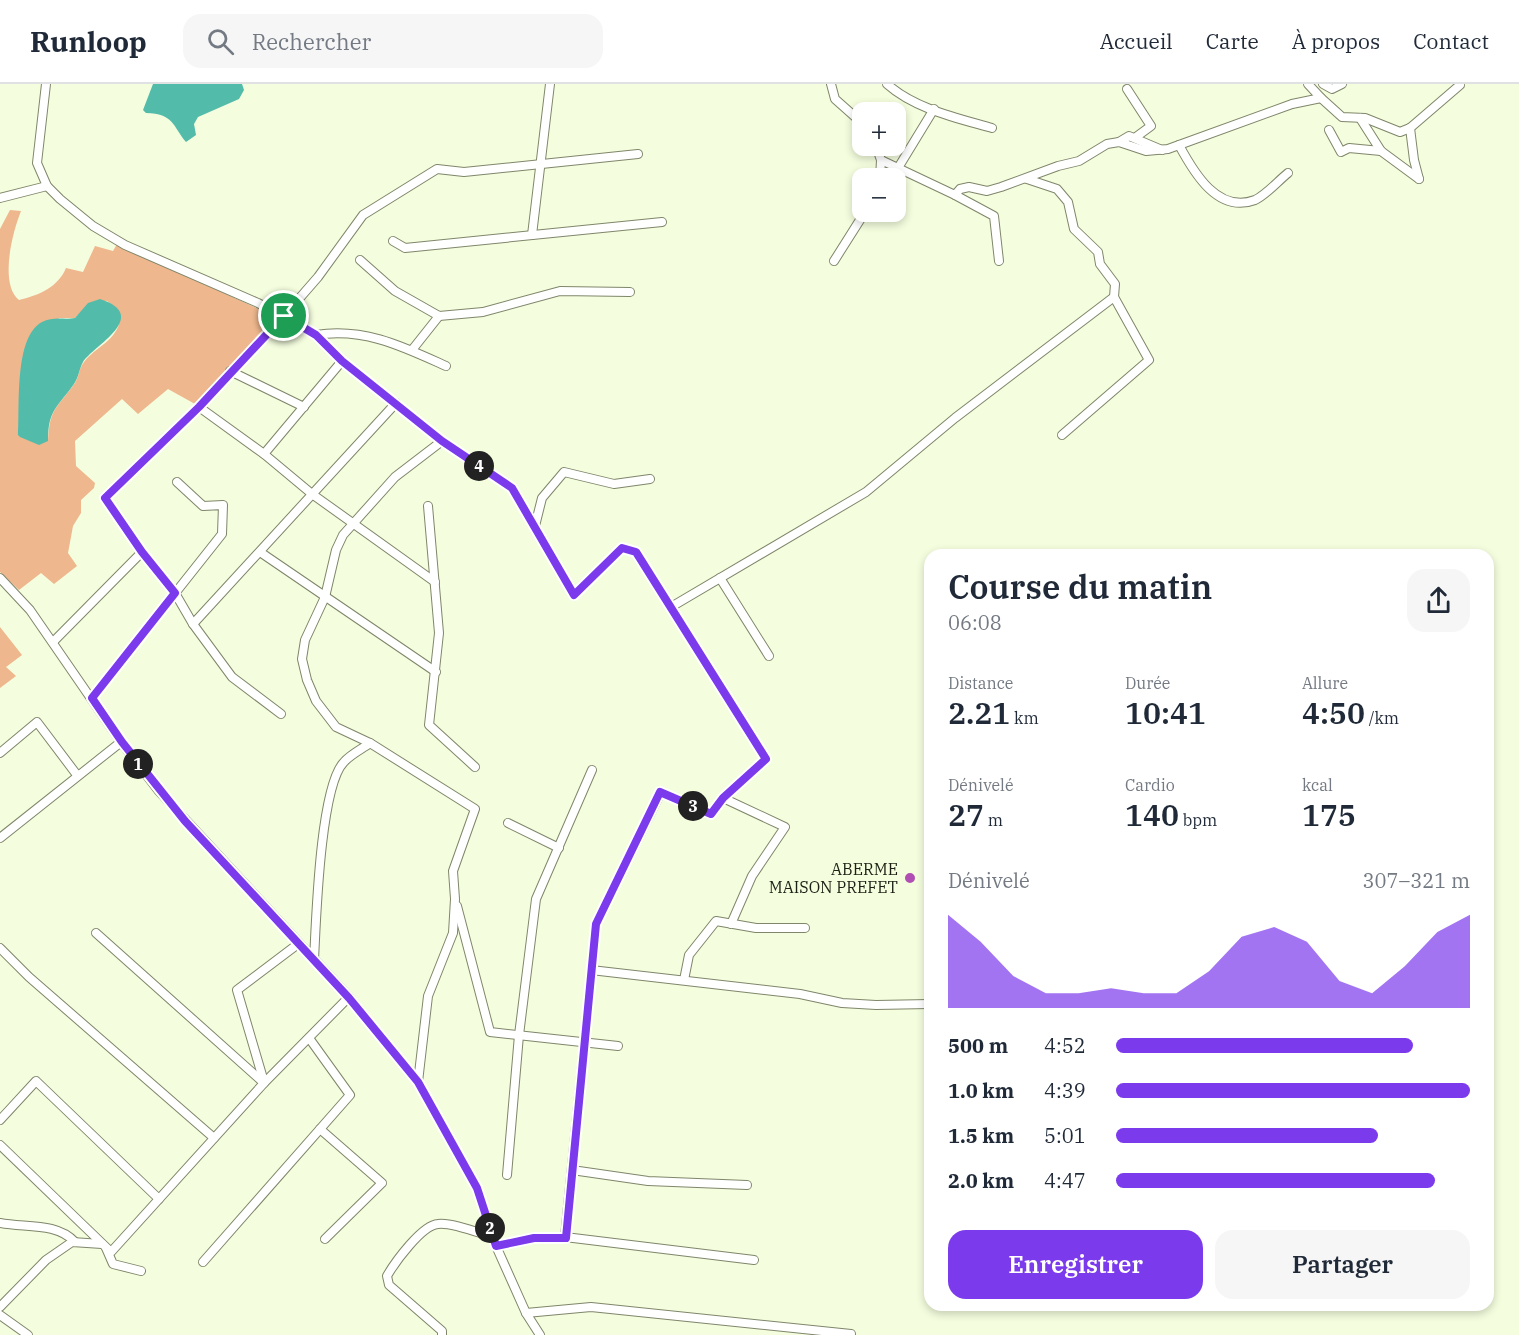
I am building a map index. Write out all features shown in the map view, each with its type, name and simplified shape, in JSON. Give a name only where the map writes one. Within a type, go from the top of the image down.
[{"type":"street","points":[[46,84],[37,163],[47,186],[78,215],[111,237],[284,316],[316,335],[342,361],[442,441],[512,488],[574,595],[622,548],[636,552],[766,759],[723,798],[711,814],[660,792],[596,924],[566,1238]]},
{"type":"street","points":[[532,236],[550,84]]},
{"type":"street","points":[[831,84],[835,99],[852,114]]},
{"type":"street","points":[[887,84],[907,98],[992,128]]},
{"type":"street","points":[[1308,84],[1342,117],[1360,118],[1400,132],[1410,128],[1460,85]]},
{"type":"street","points":[[1324,84],[1332,89],[1342,84]]},
{"type":"street","points":[[1127,89],[1151,126],[1136,137]]},
{"type":"street","points":[[1119,142],[1146,151],[1164,150],[1292,104],[1321,98]]},
{"type":"street","points":[[881,160],[898,168],[934,109]]},
{"type":"street","points":[[1360,118],[1381,151],[1419,179],[1410,128]]},
{"type":"street","points":[[1329,130],[1341,152],[1349,148],[1381,151]]},
{"type":"street","points":[[955,195],[960,189],[969,187],[987,190],[1079,161],[1094,150],[1119,142],[1129,135],[1164,150]]},
{"type":"street","points":[[1179,145],[1193,172],[1204,184],[1222,199],[1237,204],[1257,199],[1288,173]]},
{"type":"street","points":[[280,714],[232,677],[175,593],[142,552],[105,498],[199,407],[230,371],[284,316],[318,277],[363,215],[437,168],[464,172],[638,154]]},
{"type":"street","points":[[880,156],[881,168]]},
{"type":"street","points":[[906,172],[994,216],[999,261]]},
{"type":"street","points":[[1026,179],[1057,189],[1068,202],[1074,229],[1098,252],[1100,264],[1115,284],[1114,297],[1149,360],[1062,435]]},
{"type":"street","points":[[0,198],[47,186]]},
{"type":"street","points":[[393,241],[405,248],[663,222]]},
{"type":"street","points":[[834,261],[859,222]]},
{"type":"street","points":[[360,260],[395,291],[439,316],[483,312],[560,291],[630,292]]},
{"type":"street","points":[[671,607],[866,492],[955,418],[1114,297]]},
{"type":"street","points":[[412,350],[439,316]]},
{"type":"street","points":[[316,335],[335,332],[378,337],[446,366]]},
{"type":"street","points":[[264,454],[342,361]]},
{"type":"street","points":[[230,371],[304,406]]},
{"type":"street","points":[[194,624],[396,403]]},
{"type":"street","points":[[199,407],[264,454],[312,495],[435,582]]},
{"type":"street","points":[[442,441],[395,477],[352,523],[336,550],[325,597],[305,640],[302,659],[307,680],[316,701],[336,728],[370,743],[475,809],[453,871],[455,899],[490,1032],[618,1046]]},
{"type":"street","points":[[535,526],[542,498],[564,472],[614,484],[650,478]]},
{"type":"street","points":[[92,698],[222,534],[223,505],[203,506],[177,482]]},
{"type":"street","points":[[428,506],[438,633],[436,672],[429,725],[475,767]]},
{"type":"street","points":[[53,642],[142,552]]},
{"type":"street","points":[[260,552],[436,672]]},
{"type":"street","points":[[0,578],[30,610],[122,742],[185,821],[349,998],[418,1082],[477,1188],[496,1246],[526,1313],[540,1335]]},
{"type":"street","points":[[720,578],[769,656]]},
{"type":"street","points":[[0,753],[37,722],[77,776]]},
{"type":"street","points":[[0,838],[122,742]]},
{"type":"street","points":[[314,960],[324,828],[335,780],[343,762],[370,743]]},
{"type":"street","points":[[507,1175],[519,1035],[536,899],[592,770]]},
{"type":"street","points":[[723,798],[785,827],[752,876],[730,924]]},
{"type":"street","points":[[508,823],[559,848]]},
{"type":"street","points":[[418,1082],[427,1003],[449,945],[455,899]]},
{"type":"street","points":[[684,980],[689,955],[716,921],[756,928],[805,928]]},
{"type":"street","points":[[96,933],[264,1083]]},
{"type":"street","points":[[264,1083],[237,990],[298,944]]},
{"type":"street","points":[[0,948],[29,977],[214,1138]]},
{"type":"street","points":[[591,970],[800,994],[842,1003],[924,1004]]},
{"type":"street","points":[[0,1145],[111,1252],[264,1083],[349,998]]},
{"type":"street","points":[[203,1262],[350,1095],[309,1038]]},
{"type":"street","points":[[0,1120],[36,1081],[159,1199]]},
{"type":"street","points":[[320,1129],[382,1183],[325,1239]]},
{"type":"street","points":[[572,1170],[648,1181],[747,1185]]},
{"type":"street","points":[[0,1223],[38,1226],[66,1233],[75,1242]]},
{"type":"street","points":[[442,1335],[442,1330],[389,1285],[387,1276],[395,1262],[427,1227],[439,1223],[493,1236]]},
{"type":"street","points":[[496,1246],[534,1238],[566,1238],[754,1260]]},
{"type":"street","points":[[0,1307],[46,1260],[75,1242],[104,1245]]},
{"type":"street","points":[[104,1245],[113,1264],[141,1271]]},
{"type":"street","points":[[526,1313],[591,1306],[851,1334]]},
{"type":"street","points":[[0,1315],[28,1335]]},
{"type":"shaded area","points":[[10,210],[21,211],[9,259],[10,283],[13,293],[19,300],[34,296],[53,285],[63,275],[66,268],[83,272],[95,246],[113,251],[117,244],[265,312],[272,321],[195,404],[168,389],[138,414],[122,399],[75,441],[76,466],[95,483],[94,488],[81,500],[81,513],[73,526],[68,553],[77,566],[54,584],[41,573],[19,590],[0,572],[0,229]],"holes":[[[107,301],[119,314],[118,326],[115,333],[82,364],[75,383],[52,414],[48,441],[21,386],[22,370],[59,318],[75,318],[83,310]]]},
{"type":"shaded area","points":[[0,627],[22,655],[6,667],[16,676],[0,688]]},
{"type":"water","points":[[153,84],[242,84],[244,90],[239,99],[198,117],[194,124],[196,135],[186,142],[167,118],[146,113],[143,110]]},
{"type":"water","points":[[100,299],[115,306],[121,314],[115,331],[83,362],[76,381],[52,415],[48,441],[39,445],[20,437],[18,435],[20,373],[27,342],[33,330],[46,320],[75,318],[88,303]]},
{"type":"place","name":"ABERME MAISON PREFET","points":[[910,878]]},
{"type":"route","points":[[284,316],[316,335],[342,361],[442,441],[512,488],[574,595],[622,548],[636,552],[766,759],[723,798],[711,814],[660,792],[596,924],[566,1238],[534,1238],[496,1246],[477,1188],[418,1082],[349,998],[158,790],[92,698],[175,593],[142,552],[105,498],[199,407],[230,371],[284,316]]}]
